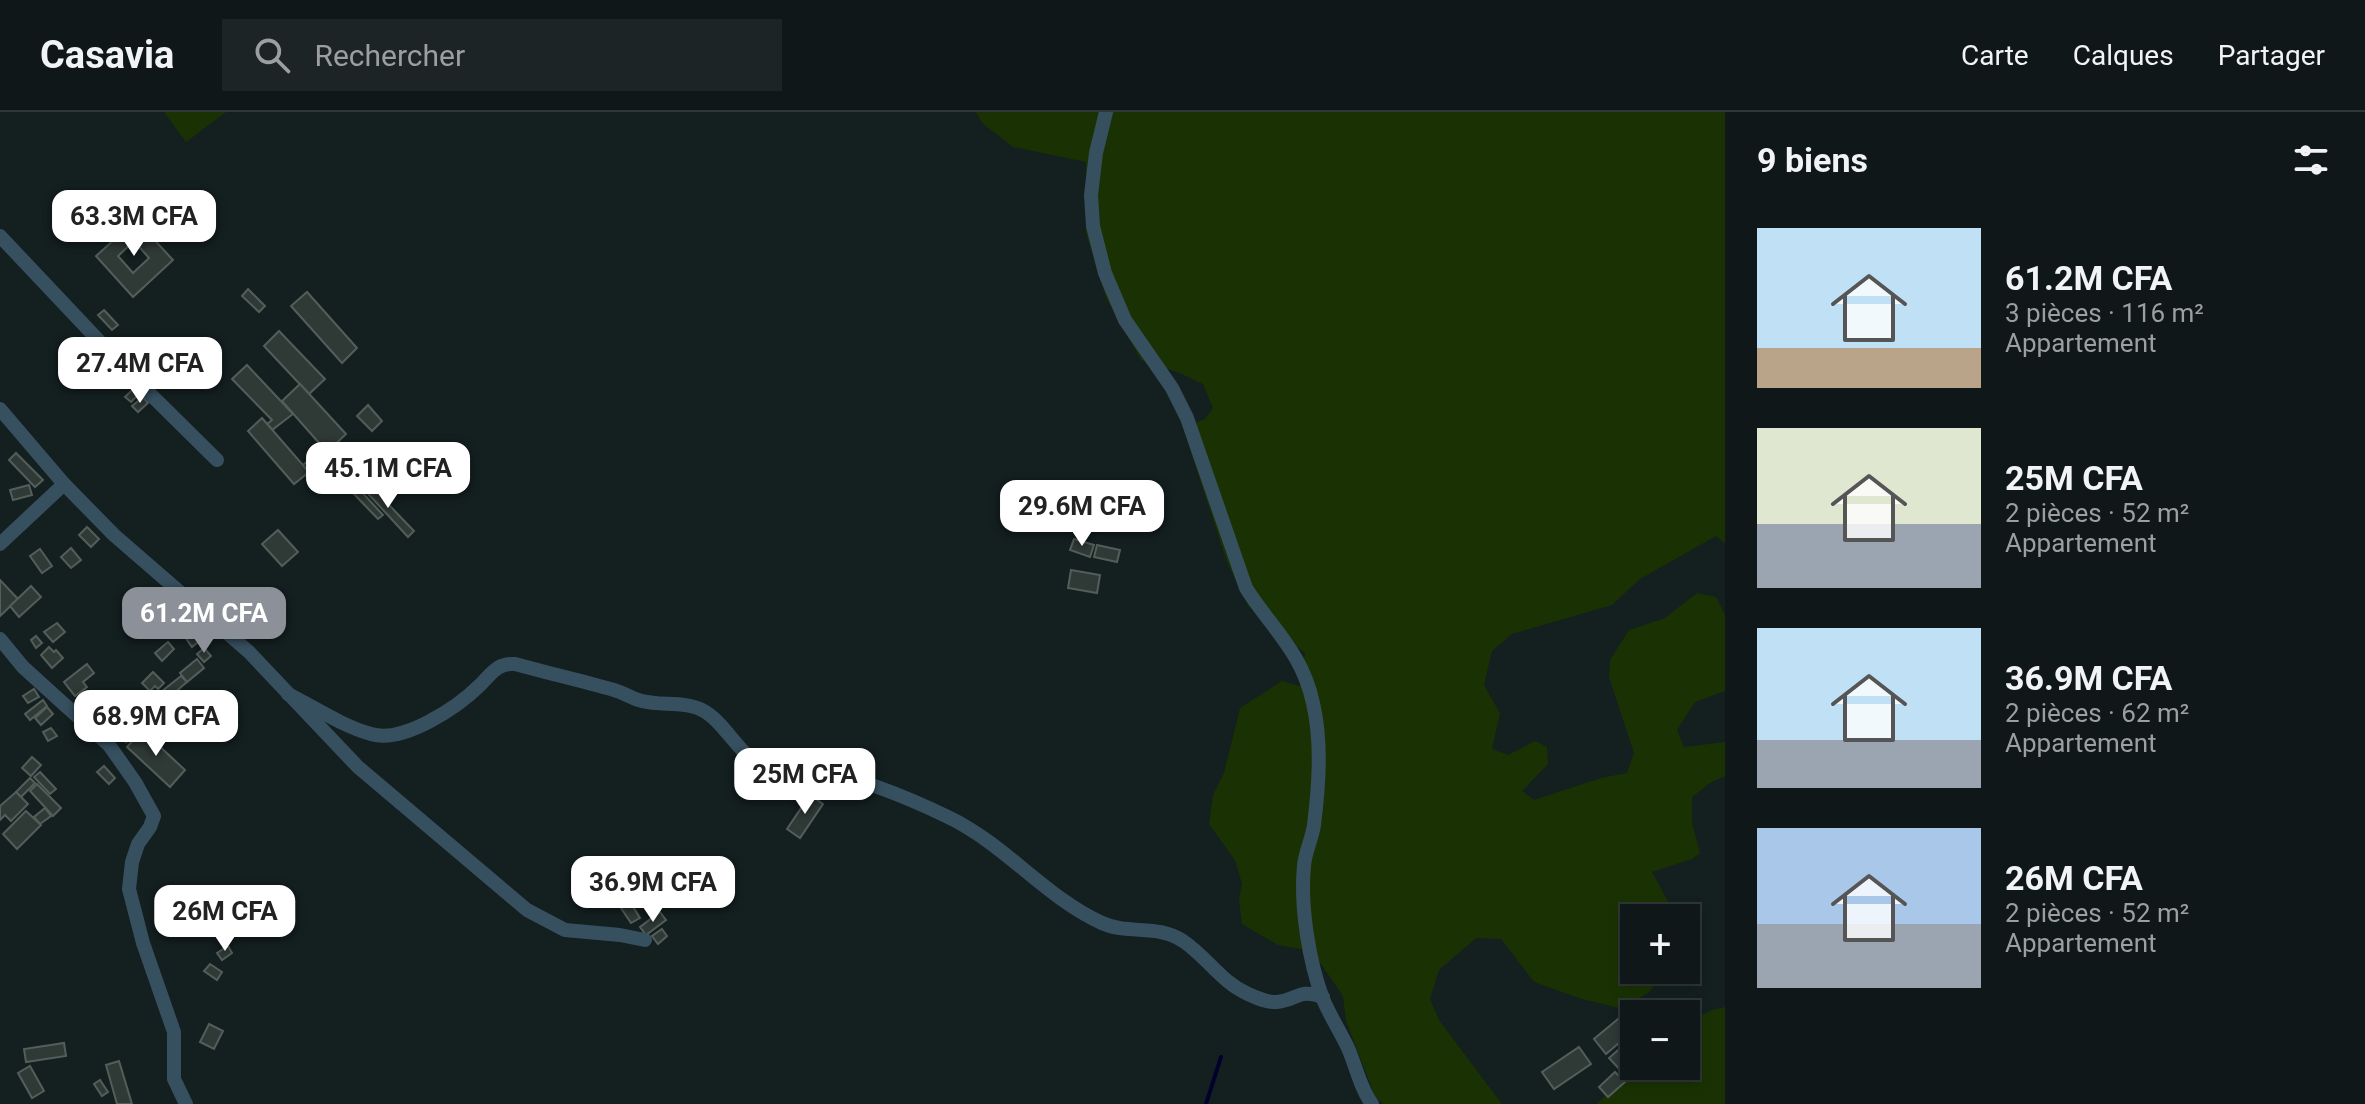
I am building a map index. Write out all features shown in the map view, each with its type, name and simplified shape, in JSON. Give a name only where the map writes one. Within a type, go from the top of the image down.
[{"type":"street","points":[[1106,112],[1096,153],[1091,195],[1093,226],[1105,273],[1125,320],[1172,388],[1187,418],[1246,588],[1284,637],[1306,675],[1314,705],[1319,758],[1314,826],[1304,865],[1307,939],[1323,997],[1372,1104]]},
{"type":"street","points":[[0,236],[135,379],[217,460]]},
{"type":"street","points":[[0,409],[64,484],[114,535],[249,652],[358,767],[527,910],[565,930],[645,940]]},
{"type":"street","points":[[0,544],[64,484]]},
{"type":"street","points":[[0,639],[23,667],[109,745],[154,816],[138,844],[129,889],[143,943],[174,1032],[174,1079],[186,1104]]},
{"type":"street","points":[[288,694],[374,736],[404,734],[450,709],[481,684],[494,668],[505,664],[617,691],[641,701],[695,708],[716,720],[734,742],[764,767],[776,771],[814,769],[856,780],[950,818],[1017,862],[1061,899],[1103,924],[1159,931],[1183,940],[1205,958],[1218,975],[1246,993],[1274,1003],[1301,993],[1323,997]]},
{"type":"green space","points":[[164,112],[226,112],[186,142]]},
{"type":"green space","points":[[976,112],[1725,112],[1725,543],[1716,536],[1640,579],[1612,605],[1512,634],[1492,651],[1484,685],[1500,713],[1492,749],[1508,755],[1535,741],[1547,747],[1548,764],[1522,791],[1534,800],[1601,778],[1627,773],[1634,753],[1609,677],[1610,660],[1629,630],[1665,618],[1697,593],[1716,597],[1725,615],[1725,691],[1695,702],[1677,730],[1684,747],[1725,742],[1725,776],[1692,797],[1692,823],[1700,853],[1692,859],[1652,872],[1669,904],[1620,904],[1620,984],[1656,984],[1648,993],[1634,1000],[1620,1000],[1619,1008],[1534,982],[1501,939],[1476,938],[1439,970],[1430,999],[1439,1020],[1502,1104],[1383,1104],[1375,1096],[1346,1021],[1343,996],[1312,951],[1278,945],[1242,924],[1239,900],[1242,884],[1235,860],[1209,824],[1213,795],[1224,773],[1240,708],[1282,681],[1300,686],[1305,653],[1248,606],[1227,562],[1183,428],[1205,419],[1213,408],[1203,384],[1141,360],[1106,298],[1086,233],[1086,162],[1013,147],[982,123]]},
{"type":"green space","points":[[1725,1007],[1725,1104],[1597,1104],[1622,1080],[1700,1080],[1700,1016]]},
{"type":"building","points":[[136,220],[173,260],[133,297],[96,256]],"holes":[[[134,241],[149,258],[133,273],[118,256]]]},
{"type":"building","points":[[248,289],[265,306],[259,312],[242,296]]},
{"type":"building","points":[[307,292],[357,348],[342,363],[291,306]]},
{"type":"building","points":[[104,310],[118,325],[112,330],[98,315]]},
{"type":"building","points":[[279,331],[325,379],[309,394],[264,346]]},
{"type":"building","points":[[247,365],[293,414],[272,430],[267,424],[272,420],[232,379]]},
{"type":"building","points":[[300,384],[346,434],[327,452],[282,401]]},
{"type":"building","points":[[135,387],[141,392],[131,402],[125,397]]},
{"type":"building","points":[[143,397],[148,403],[138,412],[132,406]]},
{"type":"building","points":[[368,405],[382,421],[372,431],[357,416]]},
{"type":"building","points":[[262,418],[309,472],[294,484],[248,431]]},
{"type":"building","points":[[323,447],[337,463],[324,476],[316,466],[309,472],[303,465]]},
{"type":"building","points":[[16,453],[43,480],[35,487],[9,460]]},
{"type":"building","points":[[366,481],[414,531],[408,537],[361,486]]},
{"type":"building","points":[[29,485],[32,495],[13,500],[10,490]]},
{"type":"building","points":[[358,488],[383,515],[378,519],[353,493]]},
{"type":"building","points":[[87,527],[99,539],[91,547],[79,535]]},
{"type":"building","points":[[278,530],[298,552],[282,566],[262,544]]},
{"type":"building","points":[[1074,539],[1094,545],[1090,557],[1070,550]]},
{"type":"building","points":[[1097,545],[1120,550],[1117,562],[1094,557]]},
{"type":"building","points":[[71,548],[81,560],[71,568],[61,557]]},
{"type":"building","points":[[40,549],[52,566],[42,573],[30,556]]},
{"type":"building","points":[[1071,570],[1100,575],[1097,593],[1068,588]]},
{"type":"building","points":[[0,580],[18,599],[0,616]]},
{"type":"building","points":[[31,586],[41,597],[19,617],[10,606]]},
{"type":"building","points":[[57,623],[65,632],[53,642],[44,632]]},
{"type":"building","points":[[188,628],[198,642],[192,647],[182,633]]},
{"type":"building","points":[[36,636],[42,643],[36,648],[31,640]]},
{"type":"building","points":[[168,642],[174,649],[162,661],[155,653]]},
{"type":"building","points":[[49,647],[63,658],[52,668],[41,655]]},
{"type":"building","points":[[204,648],[211,656],[204,662],[197,654]]},
{"type":"building","points":[[197,659],[204,668],[187,682],[180,673]]},
{"type":"building","points":[[87,664],[94,673],[83,682],[87,687],[75,696],[64,682]]},
{"type":"building","points":[[153,672],[164,683],[150,691],[142,683]]},
{"type":"building","points":[[181,676],[187,682],[167,699],[161,692]]},
{"type":"building","points":[[34,689],[39,697],[28,703],[23,696]]},
{"type":"building","points":[[43,700],[47,706],[30,720],[25,714]]},
{"type":"building","points":[[47,707],[53,714],[41,725],[35,718]]},
{"type":"building","points":[[128,711],[142,727],[126,742],[112,727]]},
{"type":"building","points":[[51,728],[57,736],[48,741],[43,732]]},
{"type":"building","points":[[142,730],[185,770],[170,787],[127,747]]},
{"type":"building","points":[[32,757],[41,765],[31,776],[22,768]]},
{"type":"building","points":[[104,766],[115,778],[109,784],[97,772]]},
{"type":"building","points":[[40,772],[56,789],[50,794],[34,777]]},
{"type":"building","points":[[30,778],[35,783],[21,797],[16,792]]},
{"type":"building","points":[[37,784],[61,808],[53,816],[30,791]]},
{"type":"building","points":[[16,792],[28,804],[11,821],[5,815],[0,820],[0,806]]},
{"type":"building","points":[[810,795],[823,804],[800,838],[787,829]]},
{"type":"building","points":[[45,808],[51,816],[40,824],[34,817]]},
{"type":"building","points":[[26,811],[41,825],[17,849],[3,834]]},
{"type":"building","points":[[630,902],[640,918],[631,923],[621,908]]},
{"type":"building","points":[[660,912],[666,920],[646,935],[640,927]]},
{"type":"building","points":[[662,929],[667,936],[658,944],[652,936]]},
{"type":"building","points":[[228,946],[232,953],[222,960],[217,953]]},
{"type":"building","points":[[210,964],[222,972],[217,980],[204,971]]},
{"type":"building","points":[[1620,1017],[1620,1042],[1606,1054],[1594,1039]]},
{"type":"building","points":[[209,1024],[223,1031],[214,1049],[200,1042]]},
{"type":"building","points":[[64,1043],[66,1056],[26,1062],[24,1049]]},
{"type":"building","points":[[1579,1047],[1591,1064],[1554,1089],[1542,1072]]},
{"type":"building","points":[[1620,1048],[1620,1070],[1609,1058]]},
{"type":"building","points":[[119,1061],[132,1104],[117,1104],[106,1065]]},
{"type":"building","points":[[30,1066],[44,1091],[32,1098],[18,1073]]},
{"type":"building","points":[[1615,1072],[1625,1082],[1608,1097],[1599,1087]]},
{"type":"building","points":[[100,1080],[108,1092],[102,1096],[94,1084]]},
{"type":"waterway","points":[[1206,1104],[1221,1057]]}]
